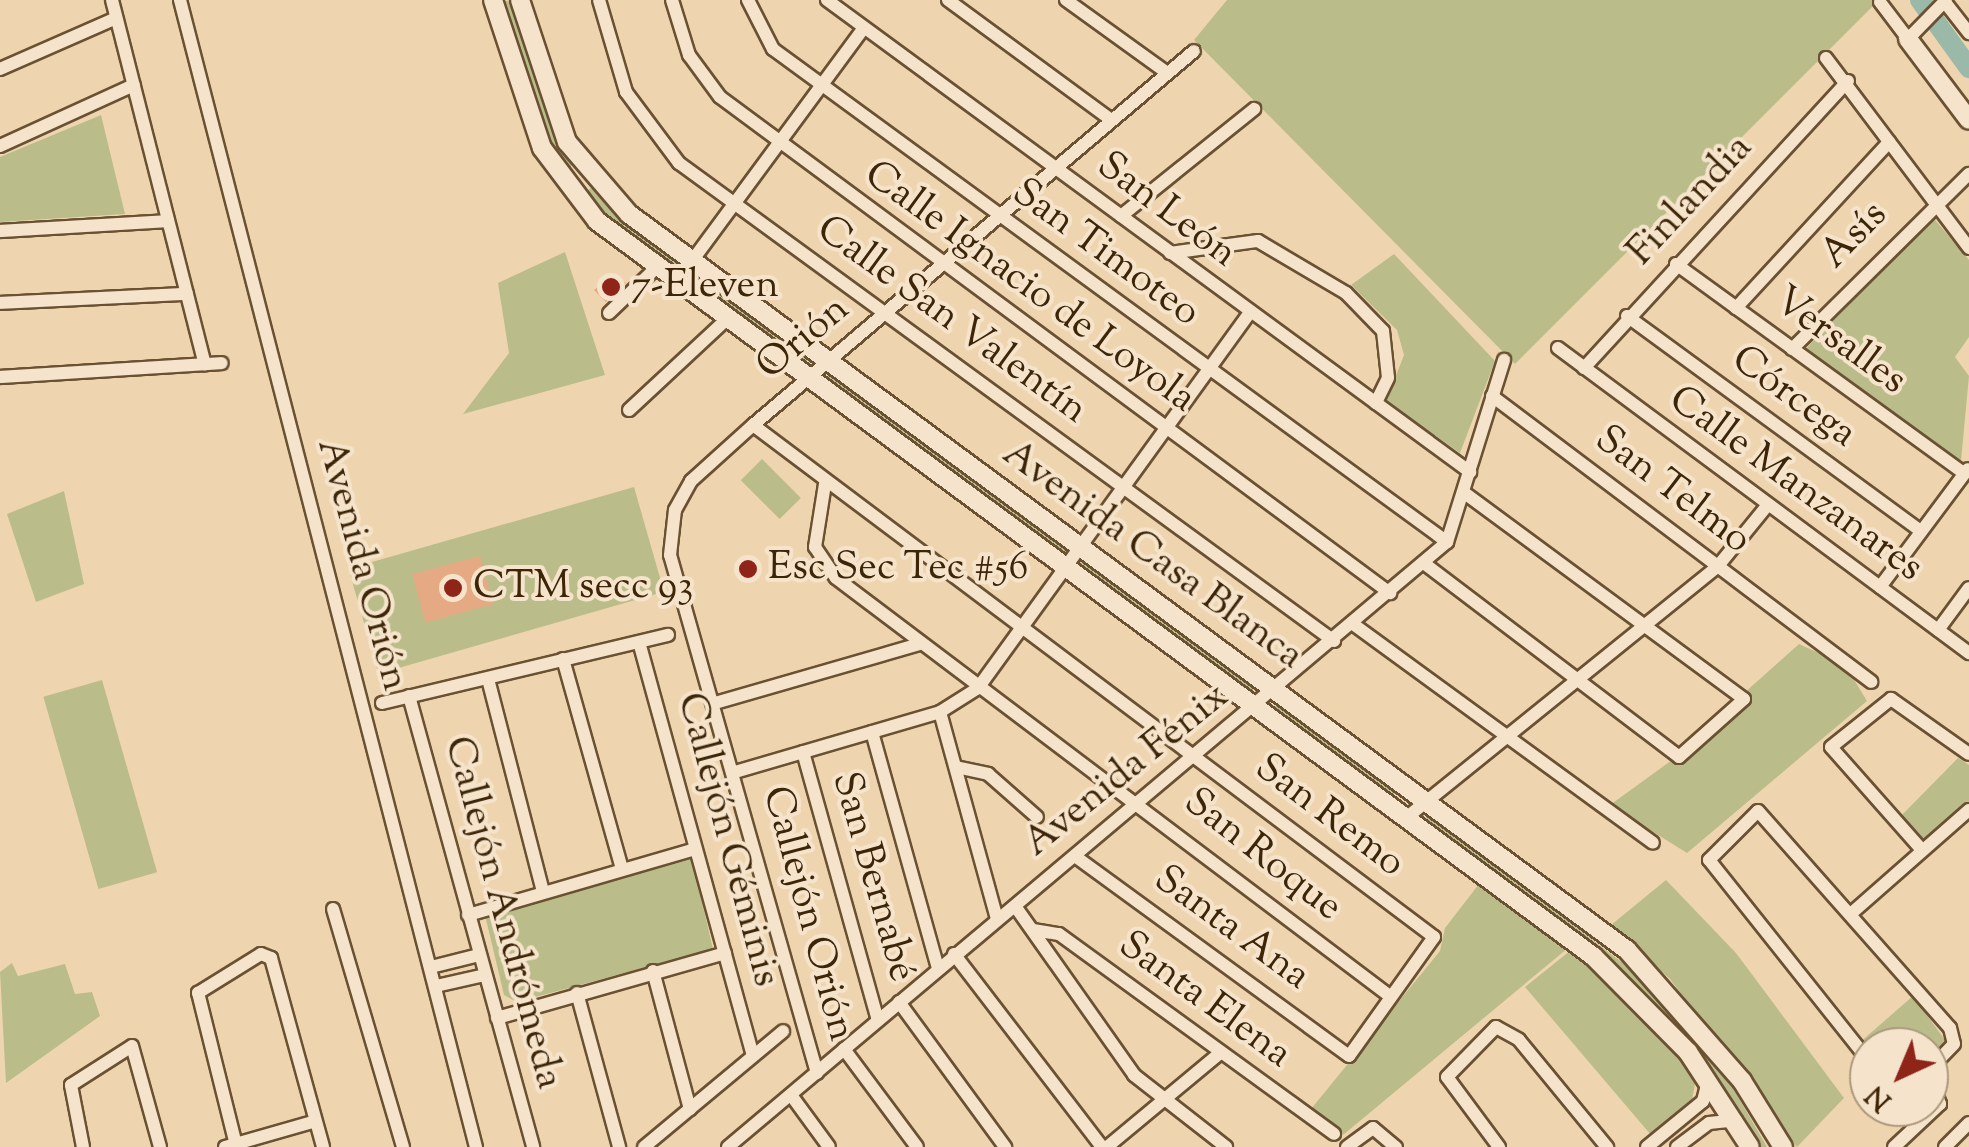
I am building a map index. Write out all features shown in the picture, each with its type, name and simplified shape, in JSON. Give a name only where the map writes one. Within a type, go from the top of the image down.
[{"type":"street","points":[[112,0],[205,364]]},
{"type":"street","name":"Avenida Orión","points":[[180,0],[476,1147]]},
{"type":"street","name":"Avenida Casa Blanca","points":[[494,0],[542,148],[570,191],[656,268],[1593,956],[1708,1078],[1750,1147]]},
{"type":"street","name":"Avenida Casa Blanca","points":[[520,0],[560,124],[592,176],[692,260],[1430,803],[1655,975],[1742,1080],[1783,1147]]},
{"type":"street","name":"Calle San Valentín","points":[[599,0],[626,92],[646,126],[679,162],[1334,641]]},
{"type":"street","name":"Calle Ignacio de Loyola","points":[[672,0],[700,74],[779,144],[1390,593]]},
{"type":"street","name":"San Timoteo","points":[[748,0],[760,37],[822,86],[1447,542]]},
{"type":"street","name":"San León","points":[[827,0],[862,30],[1470,472]]},
{"type":"street","points":[[948,0],[1110,120]]},
{"type":"street","points":[[1066,0],[1166,72]]},
{"type":"street","points":[[1880,2],[1914,33],[1969,120]]},
{"type":"street","points":[[1914,33],[1943,3],[1969,33]]},
{"type":"street","points":[[0,68],[116,18]]},
{"type":"street","points":[[692,260],[862,30]]},
{"type":"street","name":"Orión","points":[[735,772],[670,555],[673,524],[691,481],[826,360],[1194,51]]},
{"type":"street","points":[[1826,58],[1848,82],[1969,248]]},
{"type":"street","name":"Finlandia","points":[[1584,368],[1626,316],[1848,82]]},
{"type":"street","points":[[0,146],[134,85]]},
{"type":"street","points":[[1121,216],[1254,109]]},
{"type":"street","points":[[1736,308],[1889,142]]},
{"type":"street","name":"Asís","points":[[1792,348],[1934,202],[1969,174]]},
{"type":"street","points":[[570,191],[592,176]]},
{"type":"street","points":[[0,231],[168,220]]},
{"type":"street","points":[[1170,253],[1258,240],[1346,293],[1384,331],[1388,378],[1376,403]]},
{"type":"street","name":"Versalles","points":[[1676,264],[1967,470]]},
{"type":"street","points":[[609,313],[656,268]]},
{"type":"street","points":[[0,304],[187,294]]},
{"type":"street","points":[[735,772],[940,712],[978,688],[1025,629],[1079,546],[1250,314]]},
{"type":"street","name":"Córcega","points":[[1626,316],[1921,532]]},
{"type":"street","points":[[629,410],[726,320]]},
{"type":"street","name":"Calle Manzanares","points":[[1558,348],[1969,653]]},
{"type":"street","name":"Avenida Fénix","points":[[733,1145],[954,954],[1195,758],[1447,542],[1467,495],[1470,472],[1504,360]]},
{"type":"street","points":[[0,376],[222,363]]},
{"type":"street","name":"San Telmo","points":[[1492,396],[1871,682]]},
{"type":"street","name":"San Remo","points":[[752,425],[1434,936],[1391,997]]},
{"type":"street","points":[[1880,587],[1967,470]]},
{"type":"street","name":"San Roque","points":[[826,484],[819,560],[919,644],[1140,802],[1391,997]]},
{"type":"street","points":[[1425,564],[1679,757],[1744,699],[1467,495]]},
{"type":"street","points":[[1406,818],[1430,803],[1718,566],[1768,506]]},
{"type":"street","points":[[1938,630],[1969,588]]},
{"type":"street","points":[[1354,624],[1653,843]]},
{"type":"street","points":[[382,702],[668,635]]},
{"type":"street","name":"Callejón Géminis","points":[[639,642],[753,1056]]},
{"type":"street","points":[[715,702],[919,644]]},
{"type":"street","points":[[563,658],[622,869]]},
{"type":"street","points":[[488,679],[543,892]]},
{"type":"street","name":"Callejón Andrómeda","points":[[410,696],[533,1147]]},
{"type":"street","points":[[1922,850],[1830,747],[1891,698],[1969,754]]},
{"type":"street","points":[[940,712],[997,918]]},
{"type":"street","points":[[872,732],[938,968]]},
{"type":"street","name":"San Bernabé","points":[[803,752],[878,1020]]},
{"type":"street","points":[[956,766],[988,774],[1037,817]]},
{"type":"street","name":"Callejón Orión","points":[[735,772],[817,1073]]},
{"type":"street","points":[[1854,911],[1969,810]]},
{"type":"street","points":[[1849,1036],[1710,860],[1758,811],[1854,911],[1947,1027]]},
{"type":"street","points":[[468,915],[694,849]]},
{"type":"street","name":"Santa Ana","points":[[1074,856],[1349,1056],[1391,997]]},
{"type":"street","points":[[1014,906],[1109,1042],[1162,1102],[1226,1147]]},
{"type":"street","points":[[333,909],[398,1146]]},
{"type":"street","name":"Santa Elena","points":[[1033,930],[1060,934],[1219,1054],[1334,1134]]},
{"type":"street","points":[[497,1018],[725,953]]},
{"type":"street","points":[[954,954],[1105,1147],[1219,1054]]},
{"type":"street","points":[[432,967],[479,955]]},
{"type":"street","points":[[313,1122],[231,1146],[198,993],[254,956],[271,958],[313,1122],[323,1147]]},
{"type":"street","points":[[652,971],[690,1109]]},
{"type":"street","points":[[436,986],[485,975]]},
{"type":"street","points":[[577,993],[619,1147]]},
{"type":"street","points":[[899,1002],[1004,1147]]},
{"type":"street","points":[[1500,1147],[1446,1077],[1496,1027],[1519,1040],[1607,1147]]},
{"type":"street","points":[[644,1147],[783,1030]]},
{"type":"street","points":[[84,1147],[69,1099],[75,1079],[132,1046],[160,1147]]},
{"type":"street","points":[[844,1050],[917,1147]]},
{"type":"street","points":[[1652,1146],[1703,1101],[1708,1078]]},
{"type":"street","points":[[792,1095],[829,1147]]},
{"type":"street","points":[[1685,1116],[1696,1131]]},
{"type":"street","points":[[1677,1147],[1696,1131],[1736,1120]]},
{"type":"street","points":[[1945,1147],[1969,1123]]},
{"type":"street","points":[[1894,1147],[1914,1127]]},
{"type":"street","points":[[1347,1147],[1373,1128],[1396,1147]]},
{"type":"street","points":[[1909,1133],[1922,1147]]},
{"type":"green space","points":[[511,0],[572,165],[564,171],[543,135],[502,2]]},
{"type":"green space","points":[[1227,0],[1879,0],[1515,364],[1194,40]]},
{"type":"green space","points":[[101,115],[125,214],[0,222],[0,157]]},
{"type":"green space","points":[[591,188],[618,218],[809,359],[801,368],[623,236],[582,195]]},
{"type":"green space","points":[[1930,214],[1969,260],[1969,337],[1955,357],[1969,376],[1961,461],[1805,350]]},
{"type":"green space","points":[[565,252],[605,375],[463,414],[509,353],[498,283]]},
{"type":"green space","points":[[1394,254],[1495,361],[1460,453],[1386,401],[1404,355],[1397,330],[1351,285]]},
{"type":"green space","points":[[830,373],[1070,548],[1063,557],[823,383]]},
{"type":"green space","points":[[762,459],[801,498],[780,519],[741,480]]},
{"type":"green space","points":[[634,487],[664,592],[379,674],[349,569]]},
{"type":"green space","points":[[64,491],[84,584],[36,602],[7,514]]},
{"type":"green space","points":[[1083,560],[1257,686],[1248,695],[1077,568]]},
{"type":"green space","points":[[1799,644],[1845,665],[1867,701],[1687,853],[1610,805],[1741,710],[1743,694]]},
{"type":"green space","points":[[102,680],[157,872],[98,889],[43,697]]},
{"type":"green space","points":[[1278,704],[1414,802],[1371,784],[1271,710]]},
{"type":"green space","points":[[1958,758],[1969,765],[1969,805],[1922,845],[1897,820]]},
{"type":"green space","points":[[1430,815],[1654,987],[1726,1076],[1767,1147],[1756,1147],[1705,1065],[1636,988],[1423,820]]},
{"type":"green space","points":[[692,859],[713,949],[517,1002],[504,995],[485,915]]},
{"type":"green space","points":[[1666,880],[1736,953],[1844,1098],[1797,1147],[1670,979],[1611,925]]},
{"type":"green space","points":[[1479,884],[1568,948],[1343,1135],[1311,1109],[1440,951],[1445,928]]},
{"type":"green space","points":[[1571,950],[1629,998],[1696,1078],[1692,1100],[1651,1135],[1525,987]]},
{"type":"green space","points":[[12,963],[18,976],[65,964],[75,994],[92,992],[100,1016],[6,1083],[0,972]]},
{"type":"green space","points":[[1913,996],[1936,1027],[1877,1027]]},
{"type":"building","name":"7-Eleven","points":[[612,275],[626,283],[606,302],[594,290]]},
{"type":"building","name":"CTM secc 93","points":[[480,556],[493,604],[425,622],[412,574]]},
{"type":"waterway","points":[[1920,0],[1969,68]]},
{"type":"place","name":"7-Eleven","points":[[611,287]]},
{"type":"place","name":"Esc Sec Tec #56","points":[[748,569]]},
{"type":"place","name":"CTM secc 93","points":[[453,588]]}]
